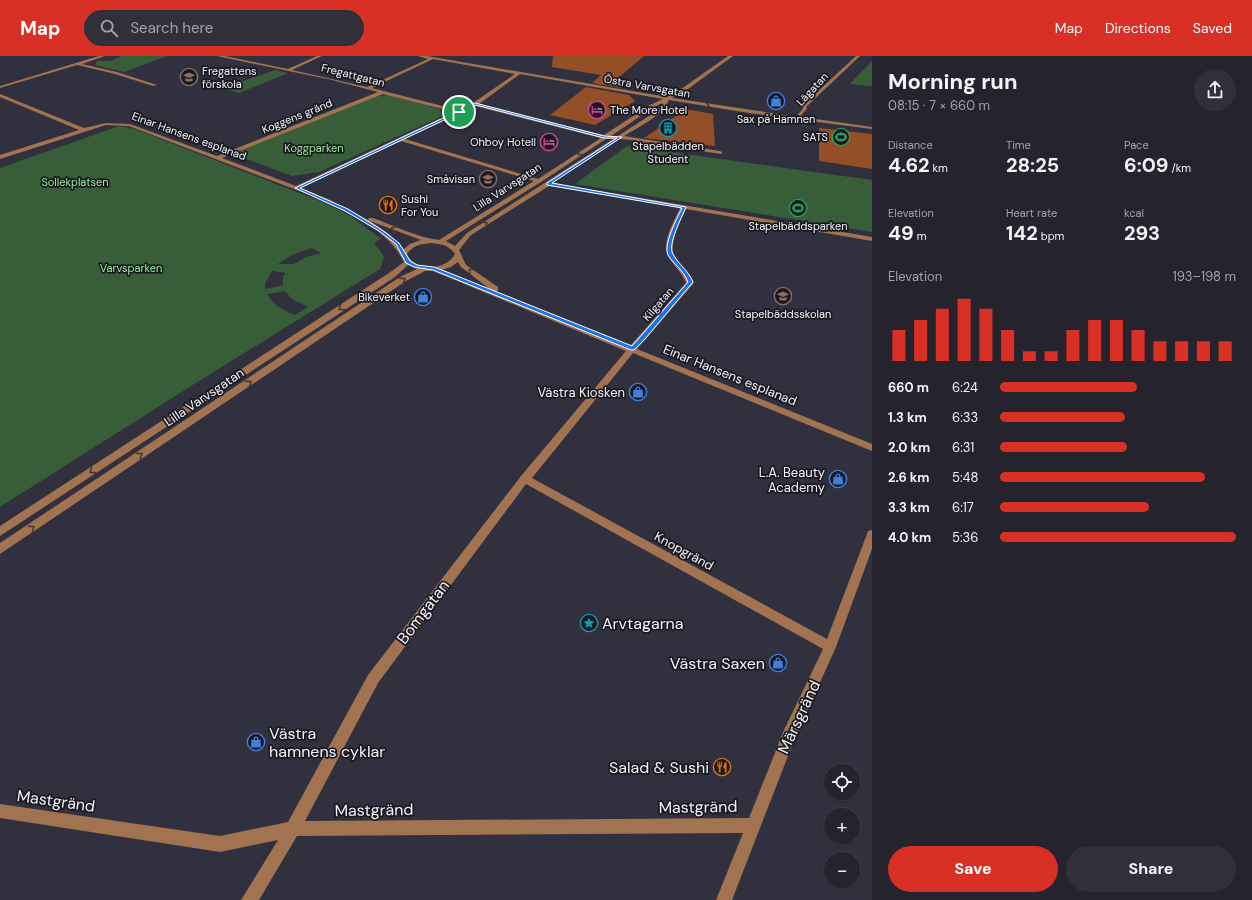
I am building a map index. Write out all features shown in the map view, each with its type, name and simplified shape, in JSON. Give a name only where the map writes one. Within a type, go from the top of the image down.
[{"type":"street","points":[[0,87],[104,56]]},
{"type":"street","name":"Fregattgatan","points":[[219,56],[368,88],[459,112]]},
{"type":"street","points":[[288,70],[320,56]]},
{"type":"street","name":"Östra Varvsgatan","points":[[420,56],[435,57],[667,99],[872,128]]},
{"type":"street","name":"Östra Varvsgatan","points":[[448,56],[705,99]]},
{"type":"street","name":"Lilla Varvsgatan","points":[[440,242],[539,181],[604,137],[652,106],[675,94],[731,56]]},
{"type":"street","name":"Lägatan","points":[[800,117],[805,109],[804,107],[858,56]]},
{"type":"street","points":[[368,88],[435,57]]},
{"type":"street","points":[[78,64],[118,73],[155,85]]},
{"type":"street","points":[[297,188],[475,104],[519,73]]},
{"type":"street","name":"Koggens gränd","points":[[218,158],[383,92]]},
{"type":"street","points":[[0,95],[84,130]]},
{"type":"street","name":"Lilla Varvsgatan","points":[[434,269],[450,265],[455,261],[457,252],[469,234],[621,137],[663,108],[667,99]]},
{"type":"street","points":[[475,104],[604,137],[621,137],[720,153]]},
{"type":"street","name":"Östra Varvsgatan","points":[[740,105],[800,117],[865,121]]},
{"type":"street","name":"Einar Hansens esplanad","points":[[0,157],[106,124],[130,125],[297,188],[346,210],[408,234],[431,241]]},
{"type":"street","points":[[401,139],[539,181]]},
{"type":"street","points":[[548,184],[872,239]]},
{"type":"street","name":"Kilgatan","points":[[632,348],[643,338],[690,282],[687,273],[670,254],[669,246],[684,207]]},
{"type":"street","name":"Einar Hansens esplanad","points":[[346,210],[390,238],[397,244],[406,258]]},
{"type":"street","points":[[431,241],[448,244],[457,252]]},
{"type":"street","name":"Lilla Varvsgatan","points":[[0,532],[392,275],[406,258],[411,246],[422,242],[431,241]]},
{"type":"street","name":"Einar Hansens esplanad","points":[[457,252],[464,266],[512,300]]},
{"type":"street","points":[[406,258],[424,268],[434,269]]},
{"type":"street","name":"Lilla Varvsgatan","points":[[0,549],[403,280],[424,268]]},
{"type":"street","name":"Einar Hansens esplanad","points":[[434,269],[632,348],[872,448]]},
{"type":"street","name":"Bomgatan","points":[[249,900],[256,892],[293,829],[373,679],[525,479],[632,348]]},
{"type":"street","name":"Knopgränd","points":[[525,479],[830,647]]},
{"type":"street","name":"Märsgränd","points":[[724,900],[789,735],[830,647],[872,534]]},
{"type":"street","name":"Mastgränd","points":[[0,811],[220,844],[293,829],[753,825]]},
{"type":"green space","points":[[114,56],[99,61],[111,61],[121,56],[167,56],[124,72],[95,65],[97,61]]},
{"type":"green space","points":[[872,61],[872,86],[850,84]]},
{"type":"green space","points":[[275,70],[288,73],[239,93],[222,88]]},
{"type":"green space","name":"Koggparken","points":[[389,95],[439,109],[445,115],[319,172],[292,176],[241,157],[241,150],[375,96]]},
{"type":"green space","name":"Varvsparken","points":[[119,126],[135,129],[325,203],[349,215],[381,239],[376,241],[375,245],[384,257],[380,269],[0,507],[0,168]],"holes":[[[312,248],[321,253],[306,257],[294,264],[278,264],[292,255]],[[272,271],[286,273],[283,277],[283,285],[265,289],[265,283]],[[285,291],[292,299],[308,307],[295,315],[279,307],[267,294]]]},
{"type":"green space","name":"Stapelbäddsparken","points":[[627,146],[872,180],[872,232],[575,184]]},
{"type":"building","points":[[553,56],[644,56],[618,78],[611,77],[622,88],[592,83],[601,75],[552,67]]},
{"type":"building","name":"The More Hotel","points":[[586,87],[629,95],[635,101],[595,125],[550,115]]},
{"type":"building","points":[[686,109],[713,114],[715,146],[644,138]]},
{"type":"building","points":[[819,128],[872,134],[872,169],[819,161]]},
{"type":"place","name":"Fregattens förskola","points":[[189,77]]},
{"type":"place","name":"Sax på Hamnen","points":[[776,101]]},
{"type":"place","name":"The More Hotel","points":[[597,110]]},
{"type":"place","name":"Stapelbädden Student","points":[[668,128]]},
{"type":"place","name":"SATS","points":[[841,137]]},
{"type":"place","name":"Ohboy Hotell","points":[[549,142]]},
{"type":"place","name":"Småvisan","points":[[488,179]]},
{"type":"place","name":"Sushi For You","points":[[388,205]]},
{"type":"place","name":"Stapelbäddsparken","points":[[798,208]]},
{"type":"place","name":"Stapelbäddsskolan","points":[[783,296]]},
{"type":"place","name":"Bikeverket","points":[[423,297]]},
{"type":"place","name":"Västra Kiosken","points":[[638,392]]},
{"type":"place","name":"L.A. Beauty Academy","points":[[838,479]]},
{"type":"place","name":"Arvtagarna","points":[[589,623]]},
{"type":"place","name":"Västra Saxen","points":[[778,663]]},
{"type":"place","name":"Västra hamnens cyklar","points":[[256,742]]},
{"type":"place","name":"Salad & Sushi","points":[[722,767]]},
{"type":"route","points":[[475,104],[604,137],[621,137],[548,184],[684,207],[669,246],[670,254],[687,273],[690,282],[685,290],[643,338],[632,348],[445,273],[434,269],[416,266],[404,258],[404,254],[397,244],[380,230],[346,210],[297,188],[459,112],[475,104]]},
{"type":"park label","name":"Sollekplatsen","points":[[75,182]]}]
